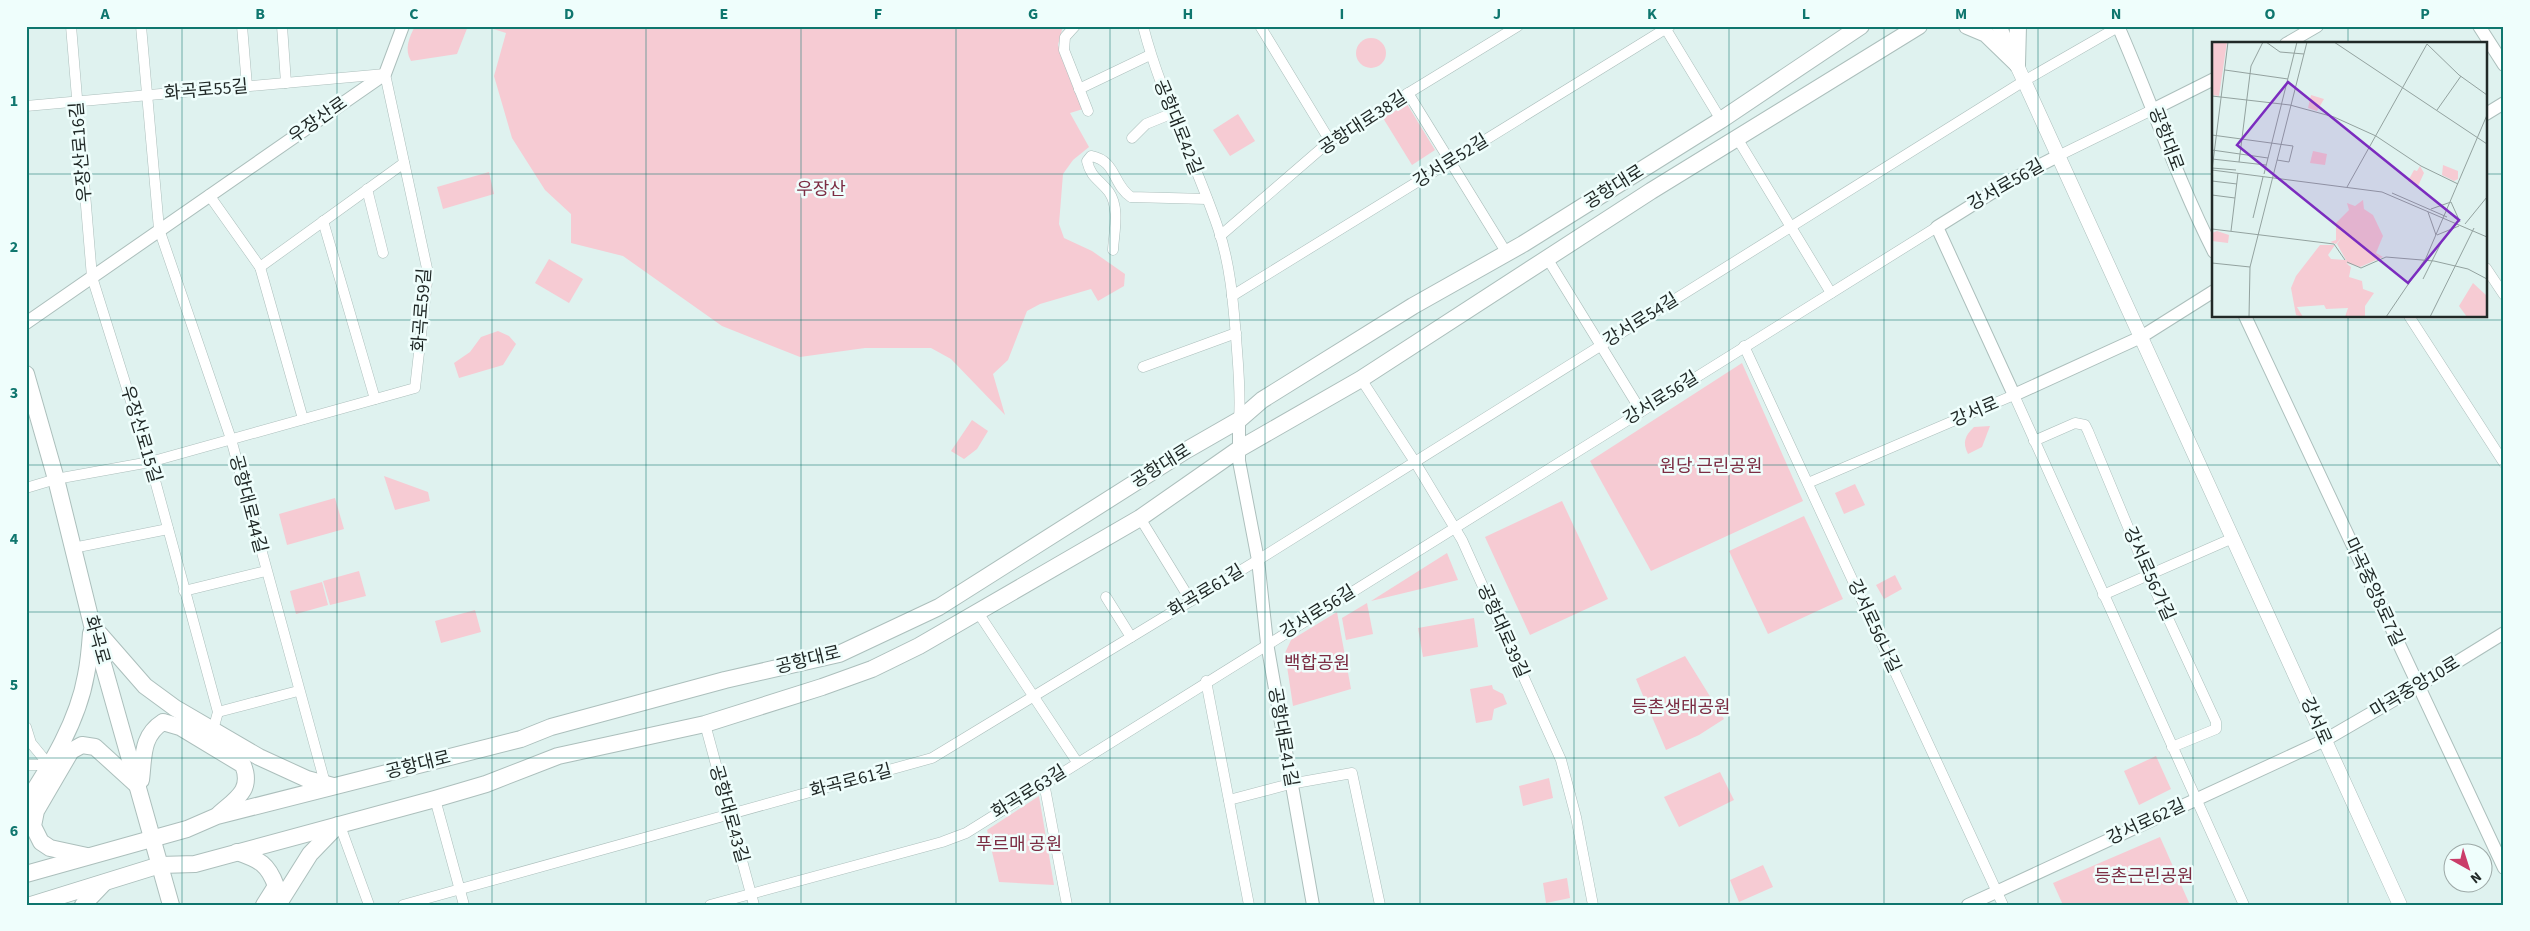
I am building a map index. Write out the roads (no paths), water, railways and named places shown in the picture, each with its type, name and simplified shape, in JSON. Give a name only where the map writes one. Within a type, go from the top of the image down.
[{"type":"main road","name":"공항대로","points":[[26,874],[187,829],[217,816],[329,785],[521,739],[551,727],[725,680],[839,654],[939,607],[1185,451],[1239,420],[1262,400],[1413,306],[1523,244],[1721,120],[1861,26]]},
{"type":"main road","points":[[1967,26],[1986,34],[2017,64]]},
{"type":"main road","name":"강서로","points":[[2000,26],[2400,905]]},
{"type":"main road","points":[[2017,64],[2018,26]]},
{"type":"main road","name":"공항대로","points":[[31,905],[160,865],[195,864],[339,823],[435,799],[486,784],[558,756],[705,724],[872,669],[920,646],[977,611],[1140,518],[1239,450],[1361,379],[1547,258],[1737,138],[1920,27]]},
{"type":"main road","name":"화곡로","points":[[26,374],[56,479],[92,626],[140,787],[171,905]]},
{"type":"main road","points":[[92,626],[145,686],[175,708],[259,757],[307,779],[329,785]]},
{"type":"main road","points":[[26,804],[49,765],[77,704],[86,676],[92,626]]},
{"type":"main road","points":[[140,787],[146,741],[153,729],[163,722],[180,727],[243,765],[247,775],[246,787],[217,816]]},
{"type":"main road","points":[[90,856],[50,848],[41,842],[33,826],[36,812],[71,750],[82,745],[95,747],[140,787]]},
{"type":"main road","points":[[278,905],[310,854],[339,823]]},
{"type":"main road","points":[[237,852],[252,857],[270,869],[276,886],[264,905]]},
{"type":"main road","points":[[83,905],[105,882]]},
{"type":"street","name":"우장산로16길","points":[[71,26],[92,277]]},
{"type":"street","name":"공항대로44길","points":[[141,26],[159,230],[231,439],[298,690],[329,785]]},
{"type":"street","points":[[242,26],[247,86]]},
{"type":"street","points":[[282,26],[286,83]]},
{"type":"street","points":[[385,74],[403,26]]},
{"type":"street","points":[[1075,26],[1065,36],[1064,50],[1088,111]]},
{"type":"street","name":"공항대로42길","points":[[1143,26],[1150,55],[1220,236],[1232,296],[1242,391],[1239,420]]},
{"type":"street","points":[[1260,26],[1330,141]]},
{"type":"street","name":"공항대로38길","points":[[1220,236],[1330,141],[1518,26]]},
{"type":"street","points":[[2024,81],[2118,26]]},
{"type":"street","name":"공항대로","points":[[2118,26],[2154,108],[2194,211],[2212,248]]},
{"type":"street","points":[[2289,42],[2316,26]]},
{"type":"street","points":[[2479,26],[2504,65]]},
{"type":"street","points":[[1667,27],[1721,120]]},
{"type":"street","name":"강서로52길","points":[[1232,296],[1667,27]]},
{"type":"street","name":"공항대로42길","points":[[1079,89],[1150,55]]},
{"type":"street","name":"화곡로55길","points":[[26,106],[385,74]]},
{"type":"street","name":"화곡로59길","points":[[26,488],[56,479],[150,462],[414,388],[428,273],[385,74]]},
{"type":"street","name":"우장산로","points":[[26,323],[385,74]]},
{"type":"street","points":[[2058,156],[2212,80]]},
{"type":"street","name":"강서로54길","points":[[1258,560],[2024,81]]},
{"type":"street","points":[[1408,93],[1452,161],[1506,252]]},
{"type":"street","points":[[2488,113],[2504,103]]},
{"type":"street","points":[[1132,138],[1146,124],[1173,113]]},
{"type":"street","points":[[1737,138],[1831,293]]},
{"type":"street","name":"공항대로42길","points":[[1113,250],[1114,203],[1109,192],[1090,173],[1087,161],[1091,156],[1102,158],[1107,163],[1124,192],[1132,197],[1207,199]]},
{"type":"street","name":"강서로56길","points":[[1267,643],[1937,226],[2017,177],[2058,156]]},
{"type":"street","points":[[260,267],[404,162]]},
{"type":"street","points":[[368,189],[383,253]]},
{"type":"street","points":[[209,195],[260,267],[303,420]]},
{"type":"street","points":[[323,222],[375,399]]},
{"type":"street","points":[[1937,226],[2244,905]]},
{"type":"street","points":[[1547,258],[1640,411]]},
{"type":"street","points":[[2488,271],[2504,295]]},
{"type":"street","name":"우장산로15길","points":[[92,277],[150,462],[218,712]]},
{"type":"street","points":[[2142,337],[2212,292]]},
{"type":"street","name":"마곡중앙8로7길","points":[[2246,318],[2504,868]]},
{"type":"street","points":[[2410,318],[2504,463]]},
{"type":"street","points":[[1143,367],[1236,334]]},
{"type":"street","name":"강서로","points":[[1808,483],[2014,395],[2142,337]]},
{"type":"street","name":"강서로56나길","points":[[1744,346],[2003,905]]},
{"type":"street","name":"공항대로39길","points":[[1361,379],[1415,462],[1454,527],[1561,760],[1577,822],[1593,905]]},
{"type":"street","name":"공항대로41길","points":[[1239,420],[1239,461],[1258,560],[1267,643],[1290,784],[1313,905]]},
{"type":"street","name":"강서로56가길","points":[[2034,441],[2075,423],[2085,425],[2148,575],[2218,726],[2216,729],[2172,747]]},
{"type":"street","name":"공항대로","points":[[1140,518],[1191,600]]},
{"type":"street","points":[[73,548],[168,529]]},
{"type":"street","points":[[2103,595],[2233,538]]},
{"type":"street","name":"화곡로61길","points":[[403,905],[932,758],[1258,560]]},
{"type":"street","points":[[184,591],[266,571]]},
{"type":"street","points":[[1106,597],[1131,637]]},
{"type":"street","points":[[977,611],[1077,762]]},
{"type":"street","name":"마곡중앙10로","points":[[2325,740],[2504,633]]},
{"type":"street","name":"화곡로63길","points":[[710,905],[942,842],[966,833],[1267,643]]},
{"type":"street","points":[[1206,682],[1249,905]]},
{"type":"street","points":[[213,730],[218,712],[298,690]]},
{"type":"street","name":"공항대로43길","points":[[705,724],[728,815],[754,905]]},
{"type":"street","points":[[26,727],[31,743],[49,765]]},
{"type":"street","name":"강서로62길","points":[[1968,905],[2325,740]]},
{"type":"street","points":[[26,765],[49,765]]},
{"type":"street","points":[[1228,800],[1290,784],[1352,772],[1380,905]]},
{"type":"street","points":[[1044,783],[1067,905]]},
{"type":"street","points":[[435,799],[464,905]]},
{"type":"street","points":[[339,823],[369,905]]},
{"type":"park label","name":"우장산","points":[[821,189]]},
{"type":"park label","name":"원당 근린공원","points":[[1711,466]]},
{"type":"park label","name":"백합공원","points":[[1317,663]]},
{"type":"park label","name":"등촌생태공원","points":[[1681,707]]},
{"type":"park label","name":"푸르매 공원","points":[[1019,844]]},
{"type":"park label","name":"등촌근린공원","points":[[2144,876]]}]
